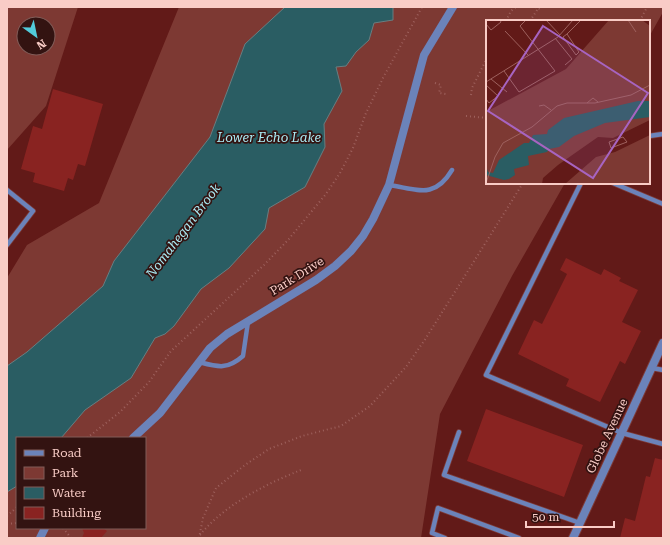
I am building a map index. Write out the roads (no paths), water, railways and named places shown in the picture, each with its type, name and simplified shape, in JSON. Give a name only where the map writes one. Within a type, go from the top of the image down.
[{"type":"street","name":"Park Drive","points":[[134,437],[160,412],[210,348],[248,320],[316,280],[335,266],[351,251],[363,236],[389,185],[424,55],[453,7]]},
{"type":"street","name":"Globe Avenue","points":[[574,538],[663,343]]},
{"type":"lane","points":[[650,136],[663,134]]},
{"type":"lane","points":[[389,185],[424,190],[433,189],[440,185],[452,170]]},
{"type":"lane","points":[[581,184],[486,375],[622,433],[663,444]]},
{"type":"lane","points":[[615,184],[663,204]]},
{"type":"lane","points":[[7,190],[33,211],[7,245]]},
{"type":"lane","points":[[199,362],[220,367],[234,364],[243,356],[248,320]]},
{"type":"lane","points":[[652,368],[663,370]]},
{"type":"lane","points":[[460,432],[444,475],[580,524]]},
{"type":"lane","points":[[445,538],[432,533],[438,508],[519,538]]},
{"type":"water","name":"Lower Echo Lake","points":[[285,7],[393,7],[393,20],[374,23],[369,40],[356,52],[346,66],[336,67],[342,91],[324,124],[325,147],[305,187],[269,208],[265,229],[229,268],[201,289],[174,326],[165,334],[155,338],[131,378],[85,410],[62,437],[16,437],[16,487],[7,492],[7,366],[27,352],[103,286],[114,261],[210,137],[245,44]]},
{"type":"water label","name":"Nomahegan Brook","points":[[183,231]]}]
